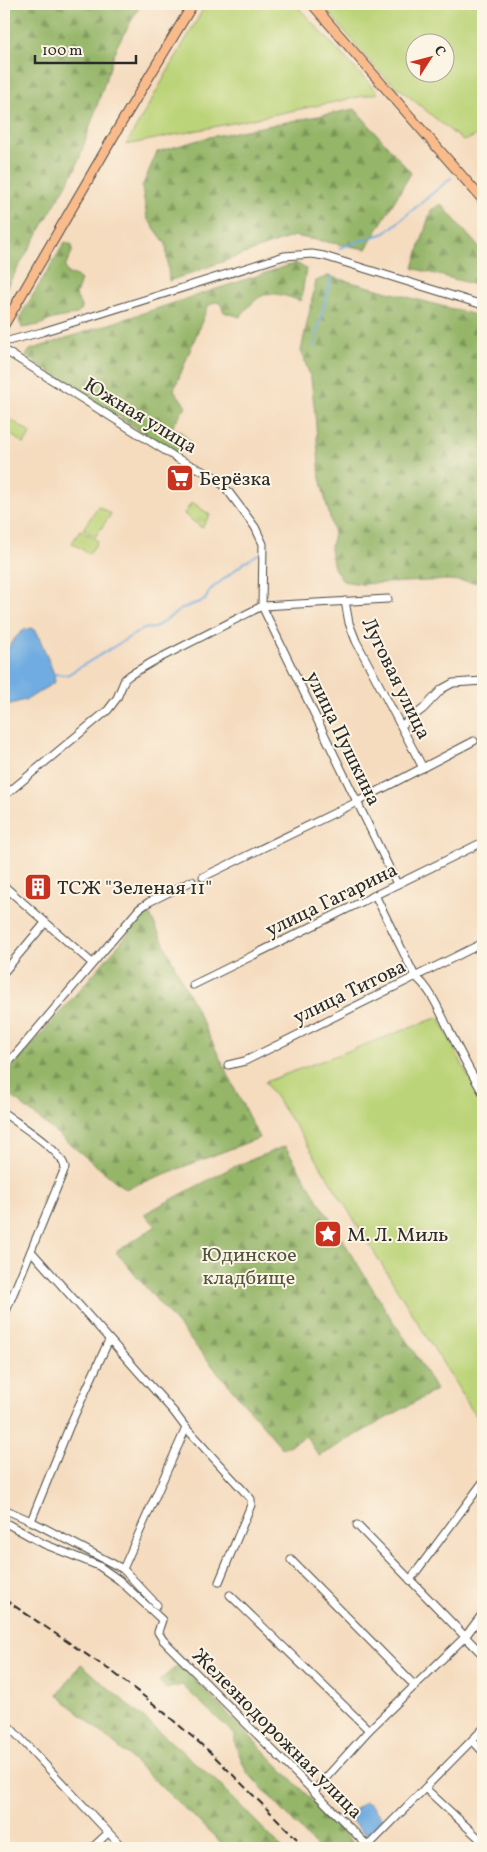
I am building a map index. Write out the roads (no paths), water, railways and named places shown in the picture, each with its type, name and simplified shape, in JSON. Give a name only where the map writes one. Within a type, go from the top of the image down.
[{"type":"main road","points":[[4,326],[118,128],[193,4]]},
{"type":"main road","points":[[312,4],[483,200]]},
{"type":"street","points":[[4,342],[148,300],[269,261],[297,255],[324,256],[483,305]]},
{"type":"street","name":"Южная улица","points":[[4,350],[180,460],[213,476],[225,487],[254,527],[263,544],[262,606]]},
{"type":"street","points":[[4,796],[108,710],[117,698],[125,679],[154,661],[262,606],[388,598]]},
{"type":"street","name":"Луговая улица","points":[[345,601],[349,623],[356,641],[423,768]]},
{"type":"street","name":"улица Пушкина","points":[[262,606],[397,884]]},
{"type":"street","points":[[402,725],[423,709],[442,689],[453,683],[483,681]]},
{"type":"street","points":[[203,877],[357,802],[474,741]]},
{"type":"street","name":"улица Гагарина","points":[[193,985],[483,842]]},
{"type":"street","points":[[4,1066],[139,909],[149,902],[192,881]]},
{"type":"street","points":[[4,886],[92,963]]},
{"type":"street","points":[[375,896],[415,976],[422,981],[435,1002],[483,1093]]},
{"type":"street","points":[[4,972],[45,922]]},
{"type":"street","name":"улица Титова","points":[[228,1065],[245,1061],[483,943]]},
{"type":"street","points":[[4,1113],[53,1150],[65,1168],[4,1316]]},
{"type":"street","points":[[31,1251],[174,1412],[186,1428],[251,1499],[251,1505],[219,1582]]},
{"type":"street","points":[[31,1521],[70,1425],[109,1340]]},
{"type":"street","points":[[123,1569],[186,1428]]},
{"type":"street","points":[[410,1580],[483,1482]]},
{"type":"street","points":[[4,1509],[123,1569],[157,1604]]},
{"type":"street","name":"Железнодорожная улица","points":[[4,1522],[44,1544],[99,1566],[119,1580],[162,1620],[158,1632],[163,1640],[369,1847]]},
{"type":"street","points":[[357,1525],[483,1655]]},
{"type":"street","points":[[291,1560],[415,1686]]},
{"type":"street","points":[[230,1595],[370,1730]]},
{"type":"street","points":[[314,1791],[370,1730],[465,1637],[483,1613]]},
{"type":"street","points":[[4,1721],[124,1848]]},
{"type":"street","points":[[369,1847],[483,1729]]},
{"type":"street","points":[[472,1740],[483,1752]]},
{"type":"street","points":[[425,1788],[483,1842]]},
{"type":"street","points":[[92,1848],[108,1833]]},
{"type":"water","points":[[31,628],[37,632],[54,674],[55,682],[28,699],[4,706],[4,652],[17,636],[24,630]]},
{"type":"water","points":[[365,1802],[371,1805],[382,1818],[380,1825],[371,1834],[363,1833],[351,1820],[354,1810]]},
{"type":"waterway","points":[[339,248],[385,233],[451,178]]},
{"type":"waterway","points":[[314,347],[331,277]]},
{"type":"waterway","points":[[54,674],[67,675],[143,629],[154,628],[183,608],[205,600],[210,590],[245,562],[259,554]]},
{"type":"railway","points":[[4,1599],[114,1673],[160,1709],[210,1752],[306,1848]]},
{"type":"place","name":"Берёзка","points":[[180,478]]},
{"type":"place","name":"ТСЖ \"Зеленая 11\"","points":[[38,887]]},
{"type":"place","name":"М. Л. Миль","points":[[328,1234]]},
{"type":"park label","name":"Юдинское кладбище","points":[[249,1266]]}]
